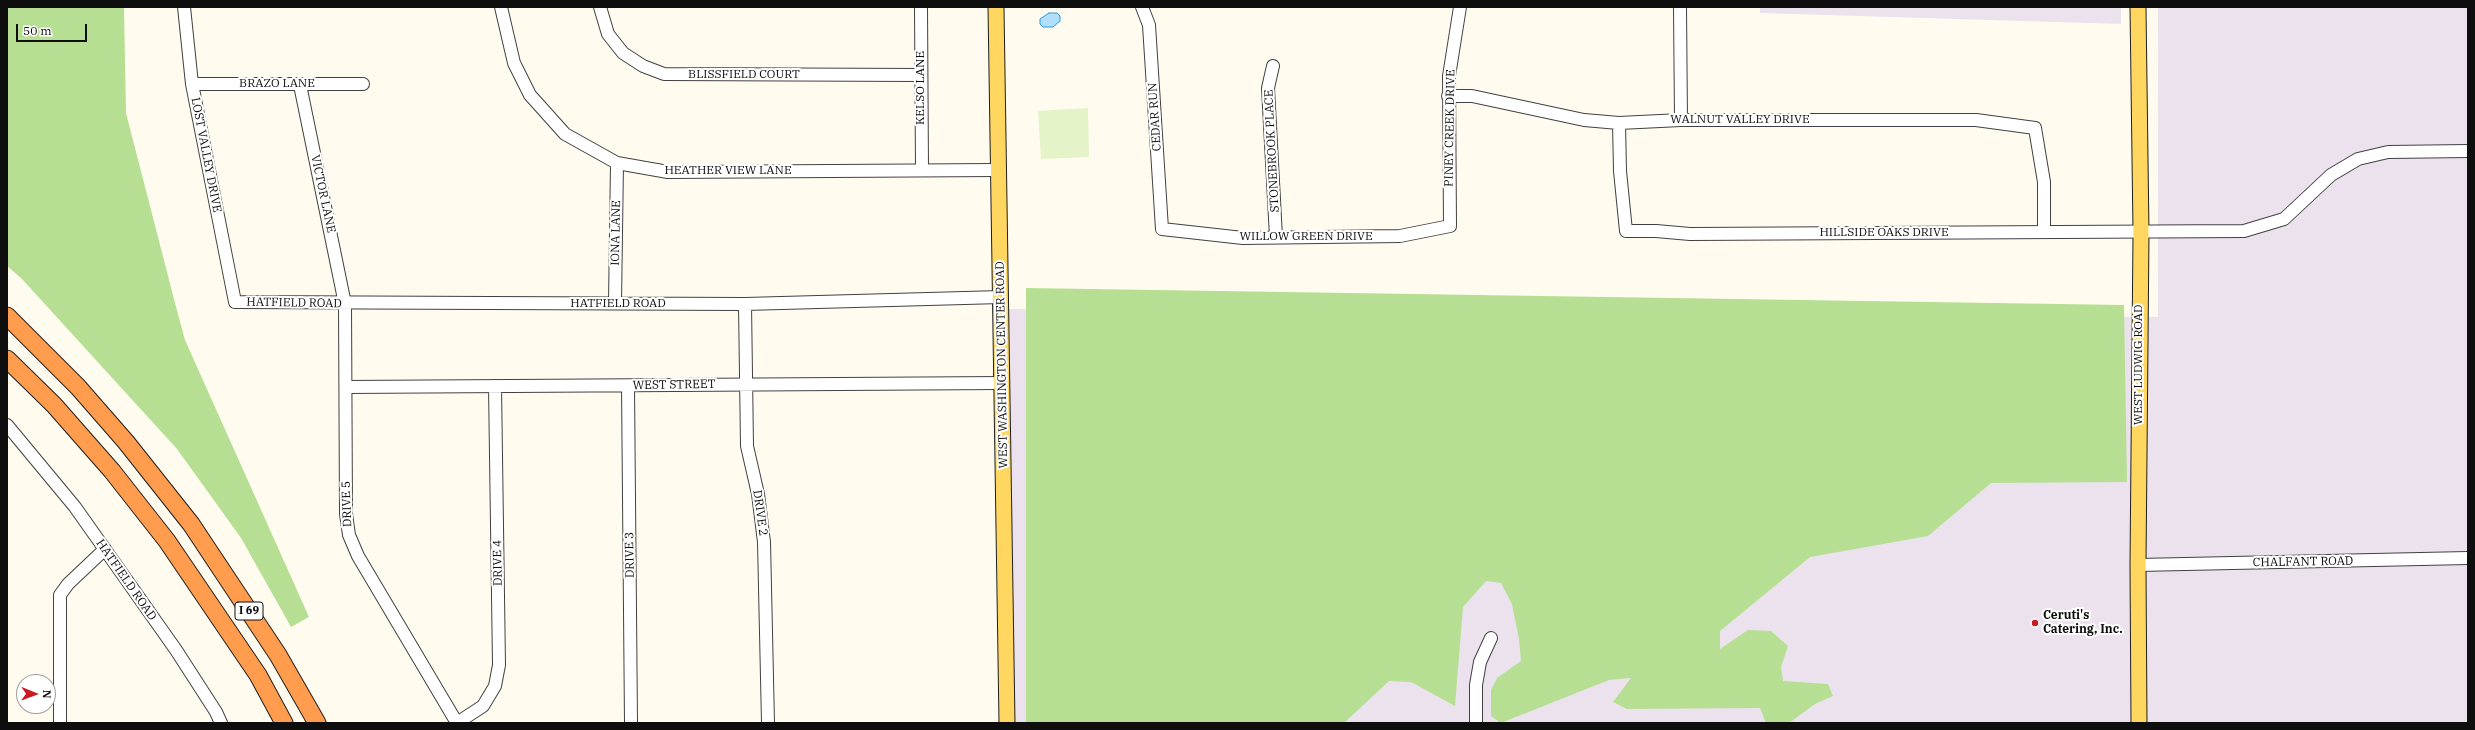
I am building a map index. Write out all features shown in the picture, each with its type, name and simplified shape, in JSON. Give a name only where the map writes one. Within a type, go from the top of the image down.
[{"type":"highway","name":"I 69","points":[[7,316],[88,398],[126,442],[191,524],[278,655],[317,723]]},
{"type":"highway","name":"I 69","points":[[7,358],[54,405],[112,471],[167,541],[258,675],[284,723]]},
{"type":"main road","name":"WEST WASHINGTON CENTER ROAD","points":[[996,7],[997,170],[1003,383],[1007,723]]},
{"type":"main road","name":"WEST LUDWIG ROAD","points":[[2138,7],[2141,233],[2138,566],[2140,723]]},
{"type":"street","name":"LOST VALLEY DRIVE","points":[[184,7],[192,84],[235,302]]},
{"type":"street","name":"HEATHER VIEW LANE","points":[[501,7],[514,63],[530,95],[565,134],[617,163],[668,172],[997,170]]},
{"type":"street","name":"BLISSFIELD COURT","points":[[600,7],[608,34],[624,53],[643,66],[664,74],[688,76],[921,75]]},
{"type":"street","name":"KELSO LANE","points":[[921,7],[922,170]]},
{"type":"street","name":"CEDAR RUN","points":[[1142,7],[1149,24],[1162,229]]},
{"type":"street","name":"PINEY CREEK DRIVE","points":[[1450,226],[1448,96],[1449,76],[1460,7]]},
{"type":"street","points":[[1680,7],[1681,120]]},
{"type":"street","name":"STONEBROOK PLACE","points":[[1273,66],[1268,88],[1276,238]]},
{"type":"street","name":"BRAZO LANE","points":[[192,84],[363,84]]},
{"type":"street","name":"VICTOR LANE","points":[[300,85],[345,304]]},
{"type":"street","name":"WALNUT VALLEY DRIVE","points":[[1448,96],[1472,96],[1584,120],[1619,123],[1681,120],[1976,120],[2035,128],[2044,182],[2044,232]]},
{"type":"street","name":"HILLSIDE OAKS DRIVE","points":[[1619,123],[1620,171],[1626,231],[1690,234],[2044,232],[2141,233],[2244,231],[2284,219],[2331,175],[2358,159],[2388,152],[2468,151]]},
{"type":"street","name":"IONA LANE","points":[[615,304],[617,163]]},
{"type":"street","name":"WILLOW GREEN DRIVE","points":[[1162,229],[1243,238],[1276,238],[1400,236],[1450,226]]},
{"type":"street","name":"HATFIELD ROAD","points":[[235,302],[345,304],[745,304],[1001,297]]},
{"type":"street","name":"DRIVE 5","points":[[345,304],[346,514],[349,535],[358,556],[457,723]]},
{"type":"street","name":"DRIVE 2","points":[[745,304],[747,446],[758,494],[764,542],[768,723]]},
{"type":"street","name":"WEST STREET","points":[[346,387],[628,386],[747,383],[1003,383]]},
{"type":"street","name":"DRIVE 4","points":[[457,723],[483,706],[495,686],[499,664],[495,386]]},
{"type":"street","name":"DRIVE 3","points":[[628,386],[632,723]]},
{"type":"street","name":"HATFIELD ROAD","points":[[7,425],[75,507],[176,650],[216,712],[221,723]]},
{"type":"street","points":[[60,723],[60,595],[68,584],[105,549]]},
{"type":"street","name":"CHALFANT ROAD","points":[[2138,566],[2468,558]]},
{"type":"street","points":[[1476,723],[1476,685],[1480,662],[1491,638]]},
{"type":"shaded area","points":[[1760,7],[2121,7],[2121,24],[1760,13]]},
{"type":"shaded area","points":[[2158,7],[2468,7],[2468,723],[1011,723],[1007,309],[2158,317]]},
{"type":"green space","points":[[7,7],[124,7],[126,113],[175,303],[185,340],[309,617],[291,627],[241,538],[177,449],[22,279],[7,266]]},
{"type":"green space","points":[[1088,108],[1089,157],[1041,159],[1038,111]]},
{"type":"green space","points":[[1026,288],[2124,305],[2127,482],[1991,483],[1928,536],[1810,557],[1720,631],[1720,649],[1748,630],[1771,631],[1788,646],[1781,667],[1783,681],[1828,684],[1833,696],[1815,704],[1789,723],[1766,723],[1760,708],[1627,709],[1613,702],[1631,678],[1609,680],[1501,723],[1491,716],[1491,690],[1497,678],[1521,661],[1519,639],[1512,604],[1501,583],[1486,581],[1463,607],[1455,706],[1411,682],[1389,681],[1344,723],[1026,723]]},
{"type":"water","points":[[1049,13],[1057,13],[1060,16],[1060,21],[1053,27],[1043,27],[1040,24],[1040,19]]},
{"type":"place","name":"Ceruti's Catering, Inc.","points":[[2035,623]]}]
